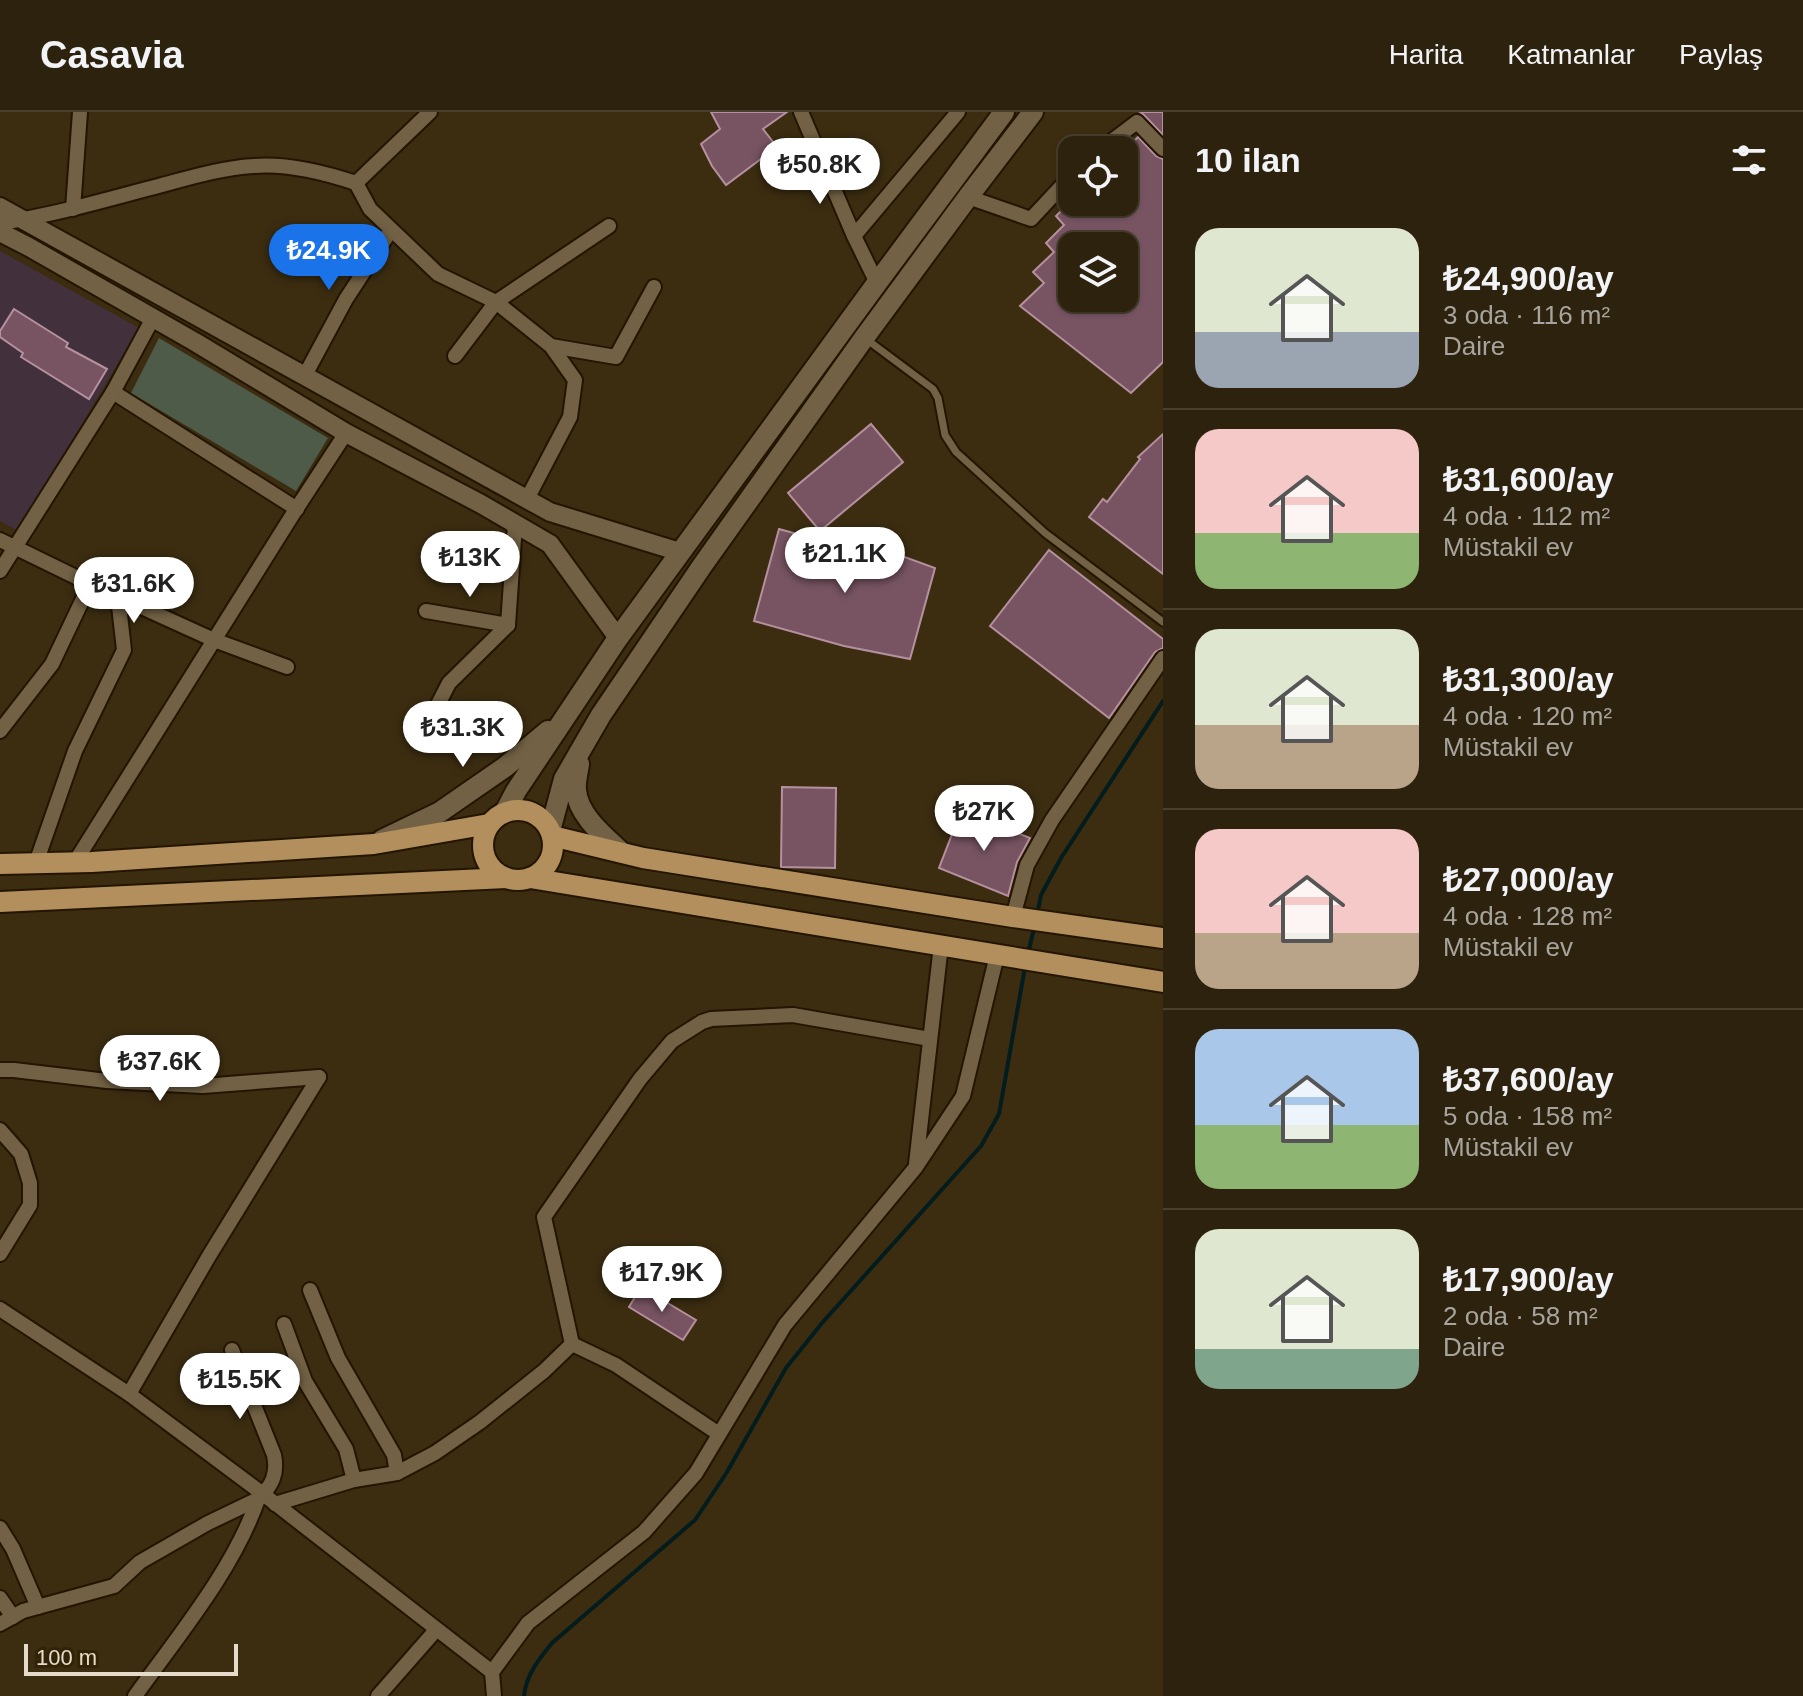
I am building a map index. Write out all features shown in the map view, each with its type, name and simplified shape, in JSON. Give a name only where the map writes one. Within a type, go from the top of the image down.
[{"type":"main road","points":[[506,878],[496,873],[484,855],[484,834],[618,638],[1004,112]]},
{"type":"main road","points":[[0,902],[506,878],[522,880],[540,873],[552,853],[551,834],[564,779],[601,715],[864,338],[1033,112]]},
{"type":"main road","points":[[374,844],[440,812],[505,767],[567,715]]},
{"type":"main road","points":[[581,747],[576,791],[583,811],[597,830],[621,852]]},
{"type":"main road","points":[[0,864],[374,844],[497,818],[515,810],[536,815],[551,834],[643,858],[1163,938]]},
{"type":"main road","points":[[530,878],[1163,982]]},
{"type":"street","points":[[73,209],[80,112]]},
{"type":"street","points":[[356,183],[430,112]]},
{"type":"street","points":[[854,236],[958,112]]},
{"type":"street","points":[[804,114],[854,236],[877,283]]},
{"type":"street","points":[[1118,136],[1137,122],[1163,149]]},
{"type":"street","points":[[0,223],[73,209],[219,170],[254,166],[312,171],[356,183],[370,209],[438,274],[496,302],[551,346],[575,380],[570,417],[527,499]]},
{"type":"street","points":[[968,197],[1031,219],[1058,190]]},
{"type":"street","points":[[0,207],[550,512],[680,552]]},
{"type":"street","points":[[455,356],[496,302],[609,226]]},
{"type":"street","points":[[304,377],[346,299],[391,230]]},
{"type":"street","points":[[0,232],[153,318],[346,433],[550,544],[618,638]]},
{"type":"street","points":[[551,346],[616,357],[654,287]]},
{"type":"street","points":[[0,571],[113,392],[153,318]]},
{"type":"street","points":[[113,392],[297,509]]},
{"type":"street","points":[[75,862],[346,433]]},
{"type":"street","points":[[433,714],[449,683],[508,625],[515,524]]},
{"type":"street","points":[[0,540],[214,640],[287,667]]},
{"type":"street","points":[[0,731],[52,664],[90,584]]},
{"type":"street","points":[[36,863],[75,751],[124,650],[118,597]]},
{"type":"street","points":[[426,611],[508,625]]},
{"type":"street","points":[[1013,917],[1027,865],[1052,820],[1163,658]]},
{"type":"street","points":[[916,1167],[941,945]]},
{"type":"street","points":[[494,1696],[492,1672],[528,1623],[644,1532],[696,1473],[785,1325],[916,1167],[963,1096],[997,955]]},
{"type":"street","points":[[572,1344],[544,1217],[640,1079],[672,1041],[693,1026],[711,1019],[793,1015],[930,1039]]},
{"type":"street","points":[[0,1070],[107,1081],[203,1086],[319,1077],[129,1394]]},
{"type":"street","points":[[0,1130],[21,1154],[30,1183],[30,1205],[0,1254]]},
{"type":"street","points":[[310,1290],[338,1358],[394,1455],[397,1473]]},
{"type":"street","points":[[0,1309],[129,1394],[492,1672]]},
{"type":"street","points":[[284,1324],[305,1381],[346,1449],[354,1480]]},
{"type":"street","points":[[572,1344],[616,1365],[719,1434]]},
{"type":"street","points":[[0,1598],[6,1621],[23,1611],[114,1586],[140,1562],[208,1523],[265,1499],[397,1473],[435,1453],[480,1422],[544,1371],[572,1344]]},
{"type":"street","points":[[135,1696],[216,1581],[275,1479],[274,1455],[232,1350]]},
{"type":"street","points":[[0,1528],[13,1549],[38,1607]]},
{"type":"street","points":[[378,1696],[436,1630]]},
{"type":"lane","points":[[864,338],[933,389],[938,398],[945,435],[956,452],[1045,533],[1163,622]]},
{"type":"shaded area","points":[[0,251],[139,328],[18,531],[0,521]]},
{"type":"green space","points":[[159,338],[328,438],[296,491],[131,393]]},
{"type":"building","points":[[711,112],[787,112],[763,129],[777,147],[726,185],[701,144],[720,129]]},
{"type":"building","points":[[1140,112],[1163,112],[1163,135],[1144,115]]},
{"type":"building","points":[[1138,137],[1163,159],[1163,362],[1131,393],[1020,306],[1044,283],[1033,272],[1054,252],[1046,243],[1064,225],[1056,216],[1138,216]]},
{"type":"building","points":[[14,309],[68,343],[66,347],[107,369],[89,399],[21,357],[23,353],[0,337],[0,331]]},
{"type":"building","points":[[871,424],[903,462],[820,531],[788,493]]},
{"type":"building","points":[[1163,434],[1163,574],[1089,517],[1103,499],[1107,502],[1140,459],[1138,457]]},
{"type":"building","points":[[779,529],[869,554],[872,545],[935,568],[910,659],[844,646],[754,621]]},
{"type":"building","points":[[1049,550],[1163,639],[1163,648],[1155,652],[1109,718],[990,626]]},
{"type":"building","points":[[782,787],[836,788],[835,868],[781,867]]},
{"type":"building","points":[[961,811],[1030,838],[1017,862],[1008,896],[939,868]]},
{"type":"building","points":[[641,1287],[696,1320],[683,1340],[629,1307]]},
{"type":"waterway","points":[[1037,915],[1041,895],[1061,858],[1163,701]]},
{"type":"waterway","points":[[1028,954],[1034,928]]},
{"type":"waterway","points":[[524,1696],[530,1674],[552,1643],[695,1520],[727,1472],[786,1368],[822,1323],[981,1146],[999,1114],[1025,967]]}]
